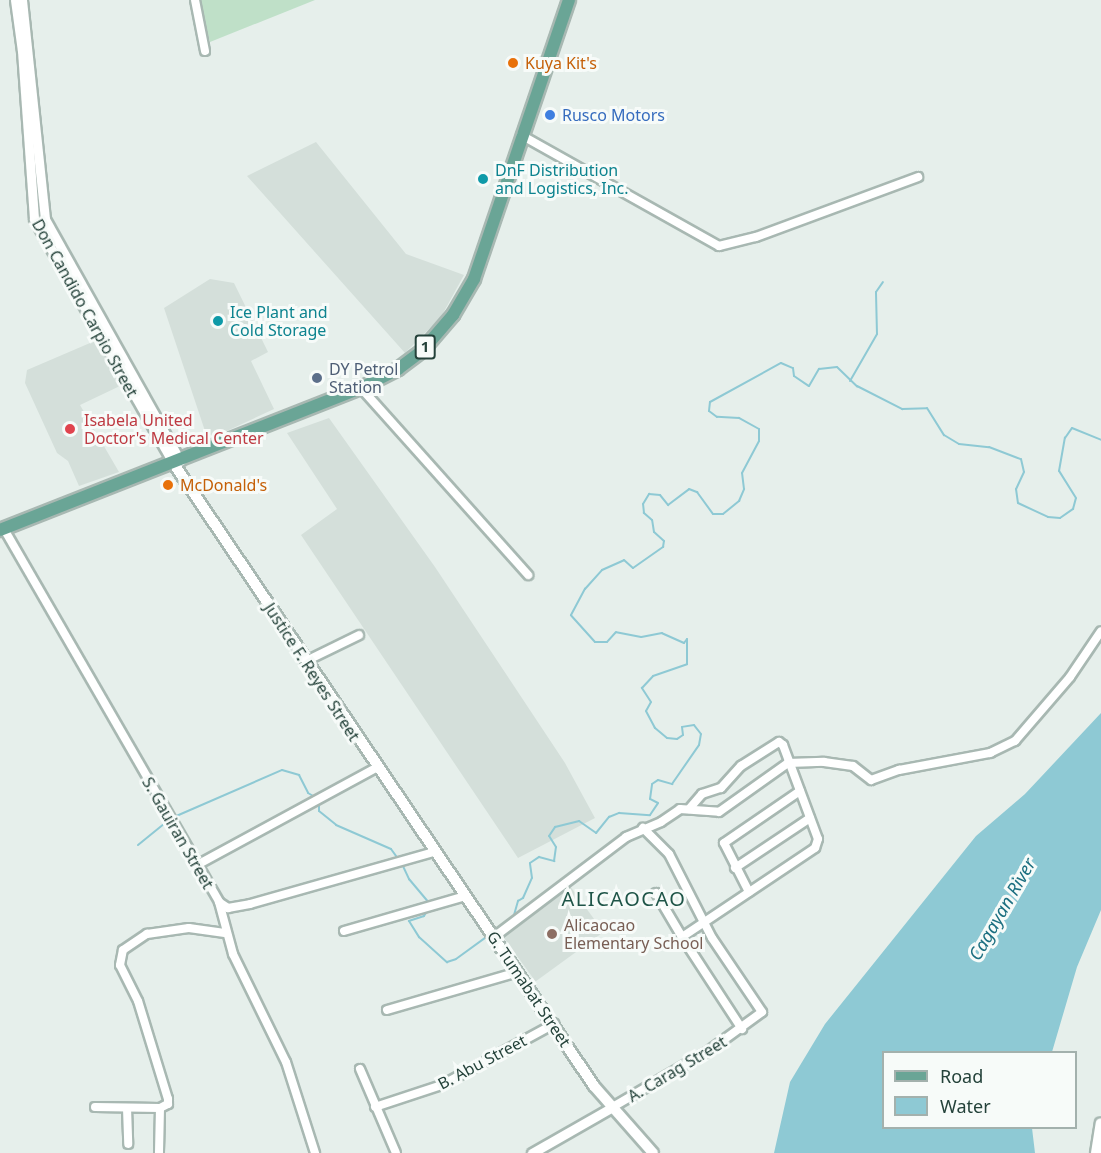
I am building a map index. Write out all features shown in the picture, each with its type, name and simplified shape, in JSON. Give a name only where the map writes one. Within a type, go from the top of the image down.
[{"type":"main road","name":"1","points":[[2,530],[178,466],[361,388],[413,358],[440,333],[458,307],[488,240],[521,135],[569,0]]},
{"type":"main road","name":"Justice F. Reyes Street","points":[[178,466],[376,768],[447,870]]},
{"type":"main road","name":"G. Tumabat Street","points":[[447,870],[611,1108],[653,1153]]},
{"type":"main road","points":[[1096,1153],[1101,1123]]},
{"type":"street","name":"Don Candido Carpio Street","points":[[15,0],[22,51],[34,219],[178,466]]},
{"type":"street","name":"Don Candido Carpio Street","points":[[22,0],[45,219],[178,466]]},
{"type":"street","points":[[195,0],[205,51]]},
{"type":"street","points":[[521,135],[718,246],[756,237],[918,177]]},
{"type":"street","points":[[361,388],[528,575]]},
{"type":"street","name":"S. Gauiran Street","points":[[2,530],[219,902],[225,933],[286,1062],[315,1153]]},
{"type":"street","points":[[492,935],[626,837],[661,822],[676,811],[689,809],[719,812],[788,763],[815,761],[853,766],[871,780],[899,770],[990,753],[1015,741],[1036,720],[1101,631]]},
{"type":"street","points":[[306,662],[359,635]]},
{"type":"street","points":[[682,937],[815,848],[818,839],[783,745],[776,742],[741,766],[721,788],[702,794],[689,809]]},
{"type":"street","points":[[197,865],[376,768]]},
{"type":"street","points":[[749,892],[724,846],[727,839],[800,791]]},
{"type":"street","points":[[735,868],[810,818]]},
{"type":"street","points":[[643,828],[669,855],[704,922]]},
{"type":"street","points":[[219,902],[228,908],[250,904],[434,852]]},
{"type":"street","points":[[656,893],[742,1029]]},
{"type":"street","points":[[344,931],[465,896]]},
{"type":"street","name":"A. Carag Street","points":[[611,1108],[758,1018],[761,1008],[704,922]]},
{"type":"street","points":[[95,1107],[160,1108],[168,1104],[138,1001],[120,958],[127,945],[147,934],[189,928],[225,933]]},
{"type":"street","points":[[387,1010],[518,972]]},
{"type":"street","name":"B. Abu Street","points":[[375,1107],[442,1085],[554,1024]]},
{"type":"street","points":[[360,1069],[396,1153]]},
{"type":"street","points":[[127,1108],[128,1144]]},
{"type":"street","points":[[159,1153],[160,1108]]},
{"type":"street","points":[[532,1153],[611,1108]]},
{"type":"shaded area","points":[[316,142],[406,254],[464,275],[441,317],[405,353],[247,176]]},
{"type":"shaded area","name":"Ice Plant and Cold Storage","points":[[210,279],[234,283],[268,352],[251,361],[274,409],[214,437],[205,431],[164,308]]},
{"type":"shaded area","name":"Isabela United Doctor's Medical Center","points":[[97,340],[122,385],[80,405],[119,472],[79,486],[68,461],[57,453],[25,383],[27,370]]},
{"type":"shaded area","points":[[329,418],[435,567],[565,763],[595,818],[518,858],[301,535],[337,509],[287,433]]},
{"type":"shaded area","name":"Alicaocao Elementary School","points":[[570,886],[604,932],[536,981],[502,935]]},
{"type":"green space","points":[[198,0],[315,0],[210,42]]},
{"type":"water","name":"Cagayan River","points":[[1101,713],[1101,910],[1077,967],[1052,1051],[882,1051],[882,1129],[1032,1129],[1035,1153],[774,1153],[790,1082],[825,1024],[976,836],[1025,794]]},
{"type":"waterway","points":[[850,381],[877,334],[876,292],[883,282]]},
{"type":"waterway","points":[[494,932],[514,915],[518,901],[523,898],[532,878],[530,863],[539,857],[554,861],[556,847],[549,836],[555,827],[579,821],[596,833],[609,817],[619,813],[650,815],[658,803],[650,799],[652,784],[658,780],[672,784],[699,745],[701,734],[694,725],[682,727],[683,735],[677,739],[667,738],[655,728],[646,711],[651,702],[642,688],[653,676],[687,664],[687,639],[684,643],[662,633],[641,637],[616,632],[607,642],[595,642],[571,615],[585,589],[602,570],[624,560],[633,568],[663,547],[664,541],[654,532],[652,520],[644,513],[643,504],[649,494],[660,495],[668,505],[689,489],[697,492],[713,514],[723,514],[739,501],[744,489],[742,473],[759,441],[759,429],[739,418],[717,417],[709,411],[710,402],[781,363],[793,368],[794,376],[809,386],[819,369],[837,367],[857,386],[902,409],[927,408],[944,435],[959,444],[989,447],[1021,459],[1024,472],[1016,489],[1018,503],[1048,517],[1060,518],[1073,509],[1076,498],[1059,471],[1065,438],[1072,428],[1101,440]]},
{"type":"waterway","points":[[174,817],[282,770],[299,775],[308,793],[315,797]]},
{"type":"waterway","points":[[319,801],[319,811],[336,825],[391,849],[399,860]]},
{"type":"waterway","points":[[138,845],[169,820]]},
{"type":"waterway","points":[[402,864],[409,879],[429,903]]},
{"type":"waterway","points":[[429,909],[424,916],[409,921],[419,937],[447,962],[456,959],[489,935]]},
{"type":"place","name":"Kuya Kit's","points":[[513,63]]},
{"type":"place","name":"Rusco Motors","points":[[550,115]]},
{"type":"place","name":"DnF Distribution and Logistics, Inc.","points":[[483,179]]},
{"type":"place","name":"Ice Plant and Cold Storage","points":[[218,321]]},
{"type":"place","name":"DY Petrol Station","points":[[317,378]]},
{"type":"place","name":"Isabela United Doctor's Medical Center","points":[[70,429]]},
{"type":"place","name":"McDonald's","points":[[168,485]]},
{"type":"place","name":"Alicaocao Elementary School","points":[[552,934]]},
{"type":"district","name":"ALICAOCAO","points":[[624,898]]}]
